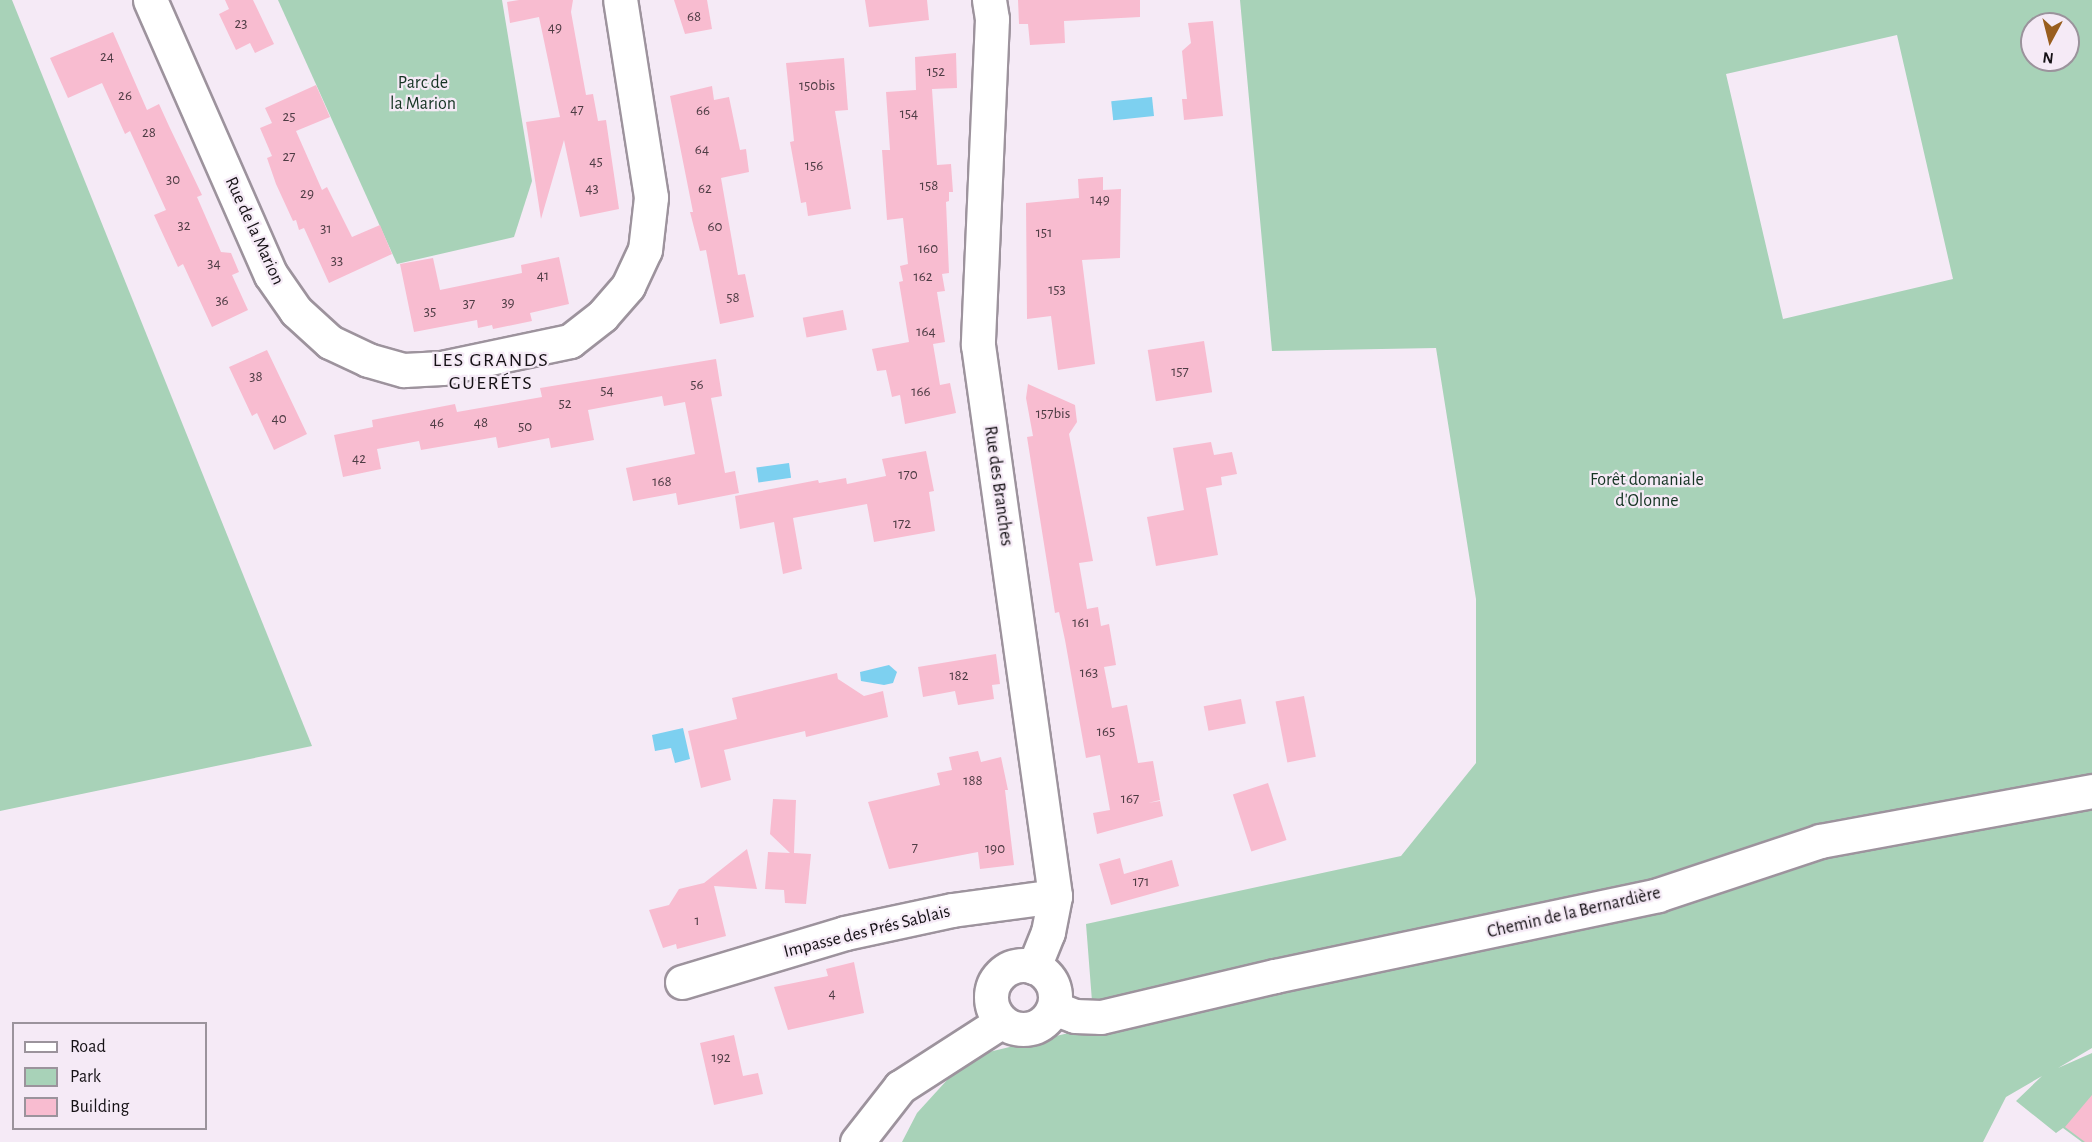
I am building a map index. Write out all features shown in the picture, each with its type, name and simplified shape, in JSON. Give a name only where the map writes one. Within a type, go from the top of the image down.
[{"type":"street","name":"Rue de la Marion","points":[[150,0],[271,275],[296,311],[330,342],[368,360],[404,370],[442,368],[570,341],[602,316],[628,286],[645,250],[651,197],[620,0]]},
{"type":"street","name":"Rue des Branches","points":[[989,0],[992,19],[978,345],[1055,896],[1048,932],[1034,967]]},
{"type":"street","name":"Chemin de la Bernardière","points":[[1054,1008],[1075,1016],[1101,1017],[1275,976],[1658,895],[1820,841],[2092,791]]},
{"type":"street","name":"Impasse des Prés Sablais","points":[[682,982],[845,933],[952,910],[1055,896]]},
{"type":"street","points":[[1016,966],[1034,967],[1051,984],[1054,1008],[1041,1025],[1020,1030],[1001,1022],[992,1007],[991,989],[1000,974],[1016,966]]},
{"type":"street","points":[[857,1142],[900,1086],[1001,1022]]},
{"type":"green space","points":[[0,0],[12,0],[312,746],[0,811]]},
{"type":"green space","name":"Parc de la Marion","points":[[278,0],[502,0],[532,181],[514,237],[397,264]]},
{"type":"green space","name":"Forêt domaniale d'Olonne","points":[[1240,0],[2092,0],[2092,1048],[2058,1068],[2092,1053],[2092,1142],[2082,1142],[2063,1128],[2056,1133],[2016,1101],[2042,1076],[2006,1097],[1983,1142],[902,1142],[917,1113],[968,1057],[1094,1027],[1086,924],[1401,856],[1476,763],[1476,599],[1436,348],[1272,351]],"holes":[[[1897,35],[1953,279],[1783,319],[1726,74]]]},
{"type":"water","points":[[1152,97],[1154,116],[1113,120],[1111,101]]},
{"type":"water","points":[[789,463],[791,478],[758,482],[756,468]]},
{"type":"water","points":[[889,665],[897,672],[893,683],[884,685],[861,681],[860,672]]},
{"type":"water","points":[[683,728],[690,759],[675,763],[671,748],[655,751],[652,735]]},
{"type":"building","points":[[225,0],[253,0],[274,44],[255,53],[250,43],[236,50],[219,14],[229,9]]},
{"type":"building","points":[[573,0],[571,12],[586,95],[593,94],[598,121],[606,120],[619,209],[580,217],[564,140],[541,219],[526,122],[560,117],[539,17],[510,23],[507,2]]},
{"type":"building","points":[[674,0],[707,0],[712,29],[685,34]]},
{"type":"building","points":[[865,0],[927,0],[929,20],[869,27]]},
{"type":"building","points":[[1018,0],[1140,0],[1140,17],[1064,21],[1065,43],[1030,45],[1028,24],[1019,24]]},
{"type":"building","points":[[1213,21],[1223,116],[1184,120],[1182,99],[1187,99],[1182,51],[1191,43],[1188,23]]},
{"type":"building","points":[[113,32],[147,110],[159,104],[202,195],[197,197],[221,252],[231,253],[239,272],[232,275],[248,310],[212,327],[183,264],[178,267],[154,215],[166,210],[130,131],[125,134],[102,83],[68,98],[50,58]]},
{"type":"building","points":[[956,53],[957,88],[932,89],[937,165],[951,164],[953,192],[949,192],[949,201],[946,202],[949,273],[942,274],[945,291],[937,292],[945,342],[933,344],[940,385],[950,383],[956,413],[905,424],[900,395],[892,397],[886,370],[877,371],[872,349],[909,342],[899,282],[903,281],[900,266],[908,264],[903,218],[887,220],[882,150],[890,150],[886,92],[916,90],[915,57]]},
{"type":"building","points":[[844,58],[848,110],[835,111],[851,209],[808,216],[806,202],[801,203],[790,142],[794,141],[786,63]]},
{"type":"building","points":[[316,85],[330,117],[296,131],[322,190],[327,187],[352,237],[380,225],[392,254],[329,283],[304,228],[299,230],[296,220],[293,221],[276,184],[267,158],[272,156],[260,128],[272,123],[265,108]]},
{"type":"building","points":[[712,86],[714,100],[729,97],[740,150],[746,149],[749,172],[721,178],[738,275],[745,274],[754,317],[720,324],[706,250],[700,251],[690,212],[693,212],[670,96]]},
{"type":"building","points":[[1103,177],[1103,190],[1121,189],[1120,258],[1082,260],[1095,364],[1058,370],[1051,316],[1027,319],[1026,203],[1079,198],[1078,179]]},
{"type":"building","points":[[559,257],[569,304],[530,313],[532,321],[493,329],[492,325],[478,328],[477,320],[414,332],[400,264],[433,258],[440,290],[522,273],[521,265]]},
{"type":"building","points":[[843,310],[847,330],[807,337],[803,318]]},
{"type":"building","points":[[1204,341],[1212,392],[1156,401],[1148,350]]},
{"type":"building","points":[[267,350],[307,434],[274,450],[257,413],[252,416],[229,367]]},
{"type":"building","points":[[716,359],[722,396],[711,398],[725,473],[735,471],[739,493],[678,505],[676,493],[633,501],[626,468],[695,454],[685,402],[664,406],[662,396],[588,410],[594,440],[551,448],[549,438],[498,448],[496,437],[421,450],[419,441],[377,449],[381,469],[343,477],[334,435],[373,427],[372,420],[455,404],[457,412],[542,397],[540,388]]},
{"type":"building","points":[[1028,384],[1075,405],[1077,422],[1069,434],[1093,561],[1079,563],[1087,609],[1098,607],[1101,626],[1109,624],[1116,665],[1104,667],[1112,708],[1127,705],[1138,763],[1153,761],[1160,800],[1148,803],[1160,801],[1163,816],[1097,834],[1093,813],[1110,810],[1100,755],[1086,758],[1065,640],[1059,612],[1055,613],[1027,437],[1033,436],[1026,398]]},
{"type":"building","points":[[1211,442],[1214,455],[1232,452],[1237,474],[1221,477],[1222,485],[1206,488],[1218,555],[1156,566],[1147,517],[1184,510],[1173,448]]},
{"type":"building","points":[[926,451],[934,491],[929,492],[935,531],[874,542],[867,504],[793,518],[802,569],[783,574],[774,522],[740,529],[735,496],[818,480],[819,483],[846,478],[847,484],[886,476],[882,459]]},
{"type":"building","points":[[996,654],[1000,684],[992,685],[994,699],[958,705],[955,691],[923,697],[918,667]]},
{"type":"building","points":[[837,673],[838,679],[864,696],[883,691],[888,717],[806,737],[805,731],[724,750],[731,780],[701,788],[688,731],[737,719],[732,698]]},
{"type":"building","points":[[1304,696],[1316,757],[1287,762],[1276,702]]},
{"type":"building","points":[[1241,699],[1246,724],[1208,731],[1204,706]]},
{"type":"building","points":[[978,751],[981,762],[1001,757],[1008,790],[1005,790],[1014,865],[980,869],[978,852],[889,869],[868,802],[940,785],[937,773],[952,770],[949,757]]},
{"type":"building","points":[[1268,783],[1287,840],[1251,851],[1233,794]]},
{"type":"building","points":[[773,799],[796,800],[794,853],[811,854],[806,904],[785,903],[784,890],[765,889],[768,852],[790,853],[770,834]]},
{"type":"building","points":[[747,849],[757,889],[714,886],[726,936],[677,949],[676,944],[663,948],[649,910],[669,905],[679,889],[704,883]]},
{"type":"building","points":[[1120,858],[1124,874],[1172,860],[1179,886],[1111,905],[1099,864]]},
{"type":"building","points":[[854,962],[864,1013],[788,1030],[774,987],[828,976],[826,969]]},
{"type":"building","points":[[734,1035],[743,1076],[758,1073],[763,1094],[714,1105],[700,1043]]},
{"type":"building","points":[[2092,1095],[2092,1142],[2085,1142],[2065,1127]]},
{"type":"district","name":"LES GRANDS GUERÉTS","points":[[491,372]]}]
